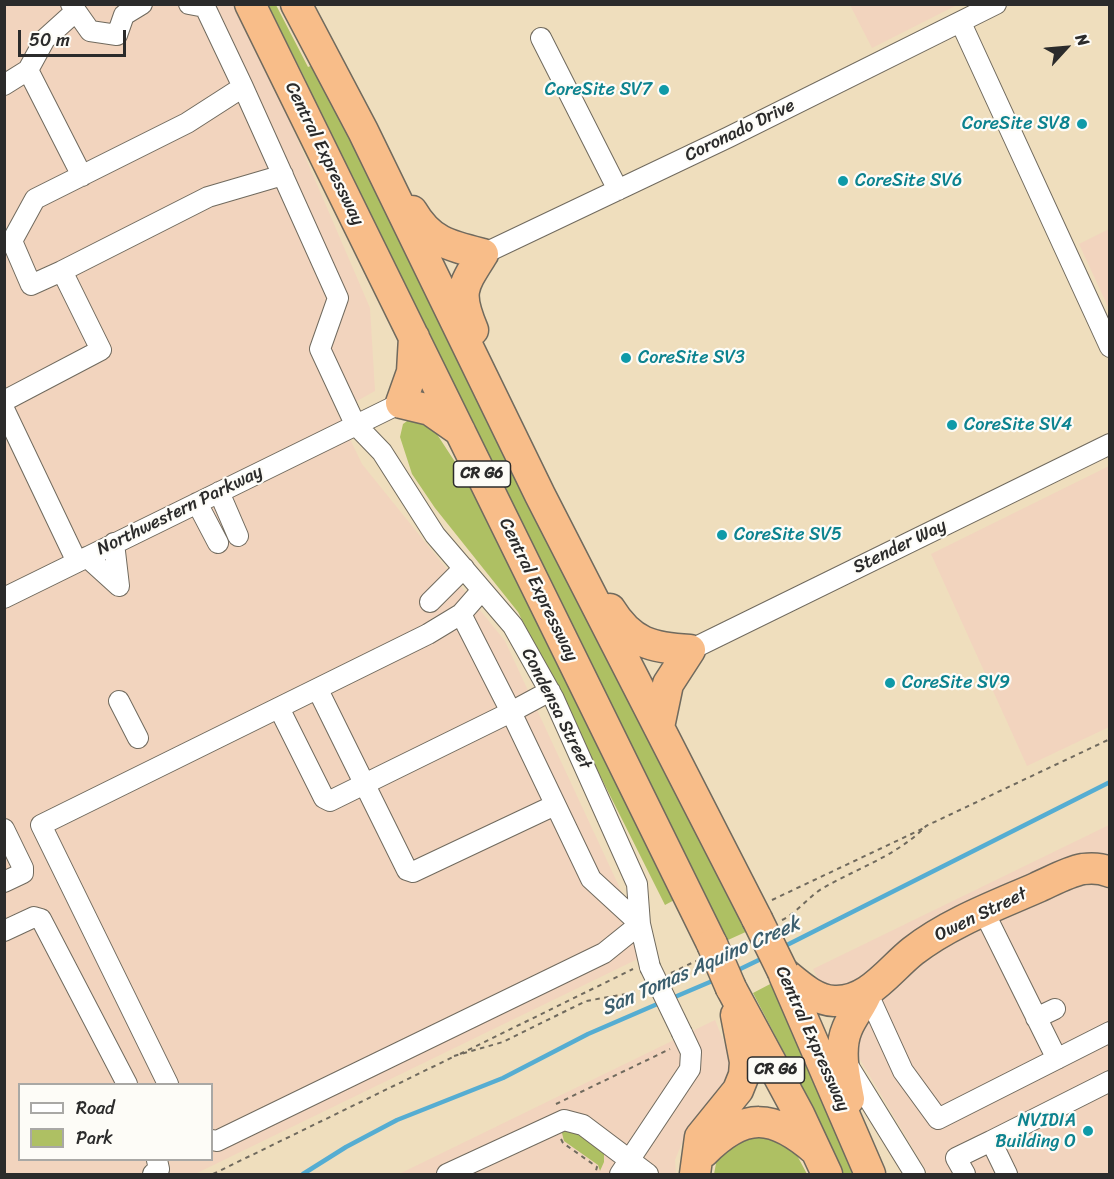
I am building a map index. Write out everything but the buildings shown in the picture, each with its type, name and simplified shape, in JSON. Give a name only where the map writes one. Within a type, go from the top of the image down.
[{"type":"highway","name":"Central Expressway","points":[[250,4],[460,430],[708,951],[731,988],[823,1164]]},
{"type":"highway","name":"Central Expressway","points":[[296,4],[363,131],[540,495],[658,727],[767,920],[783,972],[870,1174]]},
{"type":"highway","points":[[363,131],[374,143],[422,227],[447,246],[483,254],[464,283],[463,306],[540,495],[619,624],[642,643],[661,648],[690,650],[668,684],[658,727]]},
{"type":"highway","points":[[414,337],[412,372],[401,403],[430,410],[460,430]]},
{"type":"highway","name":"Owen Street","points":[[867,992],[914,950],[984,912],[1060,877],[1081,869],[1106,865]]},
{"type":"highway","points":[[783,972],[811,994],[826,999],[846,999],[867,992]]},
{"type":"highway","points":[[695,1167],[700,1137],[738,1090],[744,1076],[745,1062],[731,988]]},
{"type":"highway","points":[[854,1135],[843,1046],[846,1030],[861,1009],[867,992]]},
{"type":"highway","points":[[695,1167],[723,1133],[754,1122],[771,1123],[796,1134],[823,1164]]},
{"type":"street","points":[[4,85],[28,70],[45,39],[74,8],[90,31],[117,35],[124,15],[142,4]]},
{"type":"street","points":[[189,4],[205,7],[272,149],[338,298],[320,349],[355,424]]},
{"type":"street","name":"Coronado Drive","points":[[483,254],[996,4]]},
{"type":"street","points":[[961,23],[1110,347]]},
{"type":"street","points":[[541,38],[618,190]]},
{"type":"street","points":[[28,70],[82,176]]},
{"type":"street","points":[[243,87],[187,123],[35,199],[12,241],[31,285],[208,197],[283,174]]},
{"type":"street","points":[[4,401],[101,350],[62,271]]},
{"type":"street","name":"Northwestern Parkway","points":[[4,598],[401,403]]},
{"type":"street","points":[[4,409],[82,559],[119,586],[114,543]]},
{"type":"street","name":"Condensa Street","points":[[355,424],[382,452],[435,535],[513,626],[550,691],[637,884],[640,924],[654,969],[689,1043]]},
{"type":"street","name":"Stender Way","points":[[690,650],[1110,444]]},
{"type":"street","points":[[219,492],[238,536]]},
{"type":"street","points":[[197,503],[218,543]]},
{"type":"street","points":[[430,602],[464,568]]},
{"type":"street","points":[[168,1083],[41,825],[428,634],[461,614],[482,590]]},
{"type":"street","points":[[213,1140],[217,1141],[604,953],[640,924],[591,879],[461,614]]},
{"type":"street","points":[[318,690],[407,870],[413,872],[555,805]]},
{"type":"street","points":[[279,708],[324,798],[330,801],[550,691]]},
{"type":"street","points":[[119,701],[138,738]]},
{"type":"street","points":[[4,882],[23,873],[23,868],[5,832]]},
{"type":"street","points":[[984,912],[1057,1059]]},
{"type":"street","points":[[4,931],[34,917],[41,919],[127,1083]]},
{"type":"street","points":[[867,992],[903,1071],[938,1119],[1110,1032]]},
{"type":"street","points":[[1036,1018],[1055,1009]]},
{"type":"street","points":[[625,1167],[690,1069],[689,1043]]},
{"type":"street","points":[[844,1059],[915,1174]]},
{"type":"street","points":[[964,1174],[956,1158],[1110,1081]]},
{"type":"street","points":[[447,1174],[556,1122],[573,1121],[583,1125],[625,1167],[648,1174]]},
{"type":"street","points":[[991,1141],[1007,1174]]},
{"type":"street","points":[[153,1174],[159,1169],[157,1161]]},
{"type":"path","points":[[926,826],[910,843],[819,890],[800,909],[767,920],[770,901],[926,826],[1110,739]]},
{"type":"path","points":[[213,1174],[454,1056],[654,969],[708,951]]},
{"type":"path","points":[[454,1056],[502,1042],[585,1001],[632,993],[642,988]]},
{"type":"path","points":[[596,1174],[597,1167],[563,1143],[550,1107],[675,1047],[676,1039],[689,1043]]},
{"type":"shaded area","points":[[5,5],[234,5],[282,103],[370,308],[375,391],[337,412],[362,464],[505,641],[650,953],[195,1174],[5,1174]]},
{"type":"shaded area","points":[[850,5],[957,5],[872,48]]},
{"type":"shaded area","points":[[1109,229],[1109,309],[1079,244]]},
{"type":"shaded area","points":[[1109,466],[1109,727],[1027,766],[931,554]]},
{"type":"shaded area","points":[[1109,825],[1109,1174],[928,1174],[852,1046],[813,969]]},
{"type":"shaded area","points":[[715,1020],[729,1054],[732,1069],[725,1082],[687,1131],[675,1160],[676,1174],[399,1174]]},
{"type":"green space","points":[[268,5],[276,5],[308,67],[315,64],[750,930],[728,940],[722,931],[298,88],[306,81]]},
{"type":"green space","points":[[414,416],[429,422],[472,488],[678,898],[665,905],[518,612],[435,508],[412,474],[400,437],[403,424]]},
{"type":"green space","points":[[774,982],[861,1174],[842,1174],[813,1108],[753,993]]},
{"type":"green space","points":[[561,1129],[576,1131],[604,1153],[604,1162],[600,1171],[598,1165],[564,1141]]},
{"type":"green space","points":[[756,1131],[792,1146],[807,1174],[714,1174],[718,1153]]},
{"type":"waterway","name":"San Tomas Aquino Creek","points":[[781,948],[1110,782]]},
{"type":"waterway","name":"San Tomas Aquino Creek","points":[[736,971],[763,958]]},
{"type":"waterway","name":"San Tomas Aquino Creek","points":[[670,999],[717,979]]},
{"type":"waterway","name":"San Tomas Aquino Creek","points":[[303,1174],[346,1147],[397,1120],[503,1078],[588,1034],[662,1002]]},
{"type":"place","name":"CoreSite SV7","points":[[664,90]]},
{"type":"place","name":"CoreSite SV8","points":[[1082,124]]},
{"type":"place","name":"CoreSite SV6","points":[[843,181]]},
{"type":"place","name":"CoreSite SV3","points":[[626,358]]},
{"type":"place","name":"CoreSite SV4","points":[[952,425]]},
{"type":"place","name":"CoreSite SV5","points":[[722,535]]},
{"type":"place","name":"CoreSite SV9","points":[[890,683]]},
{"type":"place","name":"NVIDIA Building O","points":[[1088,1131]]}]
